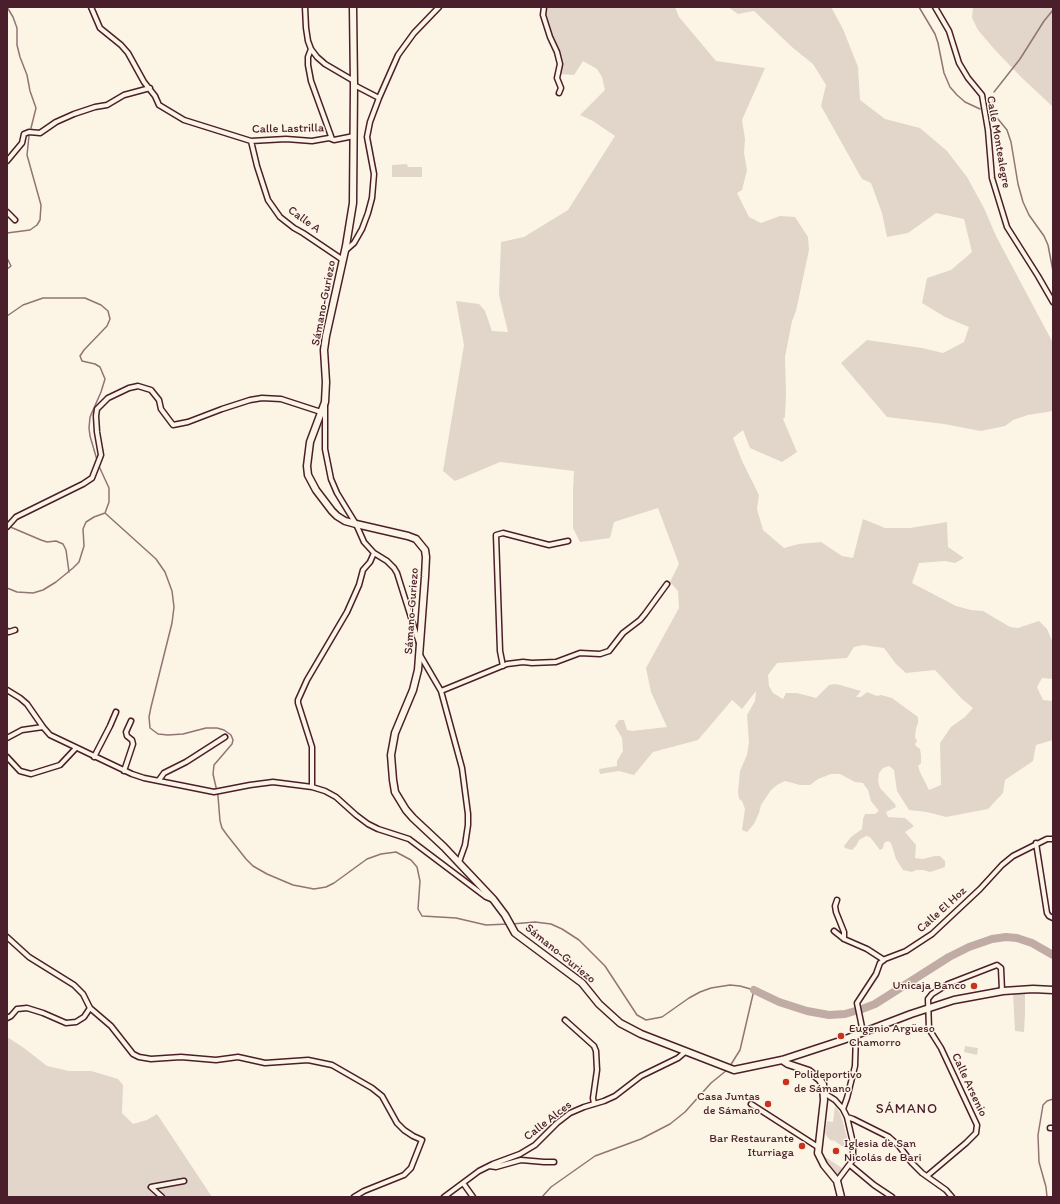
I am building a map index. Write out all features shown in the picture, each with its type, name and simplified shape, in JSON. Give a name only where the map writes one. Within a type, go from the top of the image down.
[{"type":"street","name":"Calle Lastrilla","points":[[91,7],[100,28],[121,45],[128,53],[144,82],[155,96],[158,105],[184,120],[251,141],[286,139],[312,141],[341,139],[354,136]]},
{"type":"street","points":[[306,7],[306,28],[308,41],[311,49],[317,57],[354,83],[379,98]]},
{"type":"street","name":"Sámano-Guriezo","points":[[354,7],[353,203],[344,260],[326,336],[324,350],[326,382],[325,401],[310,442],[307,457],[308,475],[316,490],[332,511],[345,520],[408,536],[416,540],[425,550],[426,577],[420,654],[414,690],[395,733],[392,746],[391,760],[395,792],[406,810],[459,862],[493,899],[511,928],[521,938],[582,983],[599,1004],[620,1023],[641,1034],[728,1068],[741,1069],[782,1060],[954,1000],[1002,991],[1034,989],[1053,990]]},
{"type":"street","points":[[346,250],[354,242],[362,230],[372,198],[374,174],[367,137],[370,122],[379,98],[398,55],[414,33],[439,7]]},
{"type":"street","points":[[544,7],[543,15],[560,64],[557,78],[561,88],[558,94]]},
{"type":"street","name":"Calle Montealegre","points":[[935,7],[949,31],[959,63],[968,78],[982,95],[988,130],[992,178],[1007,227],[1053,302]]},
{"type":"street","points":[[311,49],[308,57],[310,81],[332,139]]},
{"type":"street","points":[[7,161],[22,143],[24,134],[29,132],[40,133],[56,122],[74,114],[95,107],[108,105],[124,96],[150,88]]},
{"type":"street","name":"Calle A","points":[[251,141],[268,200],[280,217],[294,228],[312,238],[344,260]]},
{"type":"street","points":[[7,212],[15,220]]},
{"type":"street","points":[[8,526],[16,517],[88,482],[92,478],[101,458],[96,427],[97,409],[108,398],[128,388],[138,386],[151,390],[158,400],[161,409],[173,425],[188,422],[250,400],[262,398],[281,399],[322,412]]},
{"type":"street","points":[[325,401],[325,449],[328,467],[337,493],[356,524],[364,542],[374,553],[387,561],[397,573],[420,647]]},
{"type":"street","points":[[503,666],[500,651],[496,535],[503,533],[549,545],[568,541]]},
{"type":"street","points":[[312,786],[312,747],[298,700],[307,680],[347,612],[351,600],[359,585],[363,570],[370,562],[374,553]]},
{"type":"street","points":[[441,690],[515,662],[556,662],[580,654],[600,654],[609,651],[623,632],[640,620],[667,584]]},
{"type":"street","points":[[7,631],[9,632],[15,630]]},
{"type":"street","points":[[420,654],[441,690],[462,768],[468,814],[467,834],[459,862]]},
{"type":"street","points":[[7,690],[27,704],[43,727],[50,734],[124,771],[144,778],[214,792],[273,782],[312,786],[325,791],[336,797],[368,824],[409,839],[486,897],[493,899]]},
{"type":"street","points":[[94,756],[116,712]]},
{"type":"street","points":[[124,771],[133,744],[126,732],[131,721]]},
{"type":"street","points":[[7,738],[22,730],[43,727]]},
{"type":"street","points":[[159,780],[164,773],[186,762],[225,737]]},
{"type":"street","points":[[7,758],[20,771],[31,774],[60,765],[76,748]]},
{"type":"street","points":[[7,765],[11,762]]},
{"type":"street","name":"Calle El Hoz","points":[[884,960],[906,951],[932,934],[1013,856],[1046,839],[1053,839]]},
{"type":"street","points":[[1036,844],[1047,913],[1053,918]]},
{"type":"street","points":[[837,900],[835,906],[836,912],[844,932],[844,939]]},
{"type":"street","points":[[834,931],[844,939],[867,949],[884,960],[880,963],[876,974],[859,998],[858,1007],[863,1032]]},
{"type":"street","points":[[7,937],[29,957],[74,985],[83,994],[90,1008],[111,1026],[134,1054],[139,1057],[151,1059],[181,1057],[216,1060],[238,1057],[266,1063],[308,1060],[332,1065],[372,1088],[382,1096],[397,1123],[404,1130],[422,1140],[411,1168],[404,1175],[364,1191],[354,1197]]},
{"type":"street","points":[[928,1008],[928,999],[932,994],[948,984],[996,965],[1002,968],[1002,991]]},
{"type":"street","points":[[7,1018],[17,1009],[27,1008],[66,1023],[76,1022],[84,1017],[90,1008]]},
{"type":"street","name":"Calle Arsenio","points":[[927,1176],[976,1133],[978,1125],[941,1048],[929,1029],[928,1008]]},
{"type":"street","points":[[565,1020],[594,1046],[596,1050],[597,1070],[593,1098],[594,1104]]},
{"type":"street","points":[[843,1109],[854,1066],[856,1034]]},
{"type":"street","name":"Calle Alces","points":[[444,1197],[479,1171],[520,1154],[535,1144],[570,1113],[584,1106],[604,1101],[615,1096],[641,1076],[678,1058],[685,1052]]},
{"type":"street","points":[[782,1060],[788,1064],[805,1069],[814,1075],[822,1084],[824,1093],[818,1147],[821,1159],[837,1181],[841,1197]]},
{"type":"street","points":[[824,1093],[835,1100],[843,1109],[853,1150],[853,1156],[850,1164],[837,1181]]},
{"type":"street","points":[[751,1104],[818,1147]]},
{"type":"street","points":[[846,1117],[889,1137],[899,1146],[912,1163],[946,1190],[952,1197]]},
{"type":"street","points":[[488,1166],[496,1167],[521,1160],[554,1162]]},
{"type":"street","points":[[850,1164],[874,1185],[892,1197]]},
{"type":"street","points":[[162,1197],[152,1187],[184,1181]]},
{"type":"street","points":[[463,1183],[473,1197]]},
{"type":"shaded area","points":[[544,7],[675,7],[679,17],[716,61],[765,68],[742,120],[745,139],[744,153],[747,170],[742,190],[737,193],[749,217],[761,223],[780,216],[795,217],[808,237],[809,250],[785,357],[786,394],[785,417],[783,419],[797,452],[782,462],[750,448],[743,430],[733,438],[743,463],[759,495],[757,509],[763,530],[784,548],[799,544],[821,542],[842,556],[853,558],[863,519],[885,528],[910,528],[947,522],[948,547],[964,558],[955,563],[945,561],[919,563],[912,583],[956,606],[971,610],[983,611],[1010,627],[1018,628],[1039,621],[1047,629],[1053,643],[1053,679],[1042,678],[1037,687],[1043,700],[1053,701],[1053,740],[1036,745],[1033,761],[1005,780],[1003,793],[988,809],[946,817],[927,812],[909,810],[897,791],[894,770],[889,766],[883,768],[879,773],[878,781],[880,788],[896,807],[886,812],[888,817],[905,818],[914,826],[905,832],[916,845],[915,858],[923,859],[940,856],[945,861],[945,867],[930,872],[923,870],[916,870],[912,872],[903,870],[896,859],[891,843],[888,841],[884,843],[883,848],[880,850],[870,837],[866,836],[859,840],[852,850],[845,848],[844,846],[851,837],[862,829],[865,814],[875,814],[879,811],[871,801],[868,790],[863,783],[855,782],[840,774],[831,774],[818,779],[810,785],[800,785],[785,781],[777,785],[771,790],[761,805],[754,824],[747,832],[742,830],[745,809],[742,801],[739,799],[738,792],[740,771],[747,755],[749,742],[747,715],[755,701],[756,691],[742,709],[732,700],[698,740],[653,752],[634,775],[619,771],[600,774],[599,769],[617,766],[617,761],[623,751],[622,738],[615,726],[619,720],[624,720],[627,730],[632,731],[667,727],[651,692],[646,668],[679,608],[678,591],[670,582],[679,564],[658,508],[614,522],[610,538],[580,542],[573,528],[574,471],[500,462],[455,481],[443,471],[464,345],[456,301],[479,304],[485,311],[492,331],[508,332],[499,295],[501,242],[524,237],[568,210],[615,136],[593,121],[580,115],[605,90],[602,77],[597,69],[583,61],[574,75],[560,74]],"holes":[[[863,645],[884,648],[896,664],[906,673],[935,670],[962,699],[973,708],[965,717],[951,727],[940,743],[941,785],[929,790],[918,766],[921,763],[920,749],[915,744],[917,741],[915,737],[918,717],[892,698],[881,695],[877,696],[867,692],[861,697],[856,697],[861,691],[835,684],[829,685],[816,698],[797,693],[786,693],[783,699],[773,693],[769,686],[768,675],[777,663],[847,658],[854,647]]]},
{"type":"shaded area","points":[[728,7],[831,7],[843,29],[858,67],[860,100],[885,119],[920,128],[947,151],[967,177],[984,208],[996,236],[1053,343],[1053,411],[1028,415],[1013,420],[1005,426],[981,431],[944,424],[887,417],[841,363],[867,340],[922,348],[943,353],[964,342],[969,327],[945,317],[922,303],[927,278],[951,270],[972,252],[964,219],[936,213],[908,233],[887,237],[882,213],[871,183],[862,179],[821,106],[826,85],[813,64],[793,48],[754,11],[738,14]]},
{"type":"shaded area","points":[[973,7],[1053,7],[1053,107],[1021,77],[978,30],[972,18]]},
{"type":"shaded area","points":[[407,164],[408,167],[422,167],[422,177],[392,177],[392,165]]},
{"type":"shaded area","points":[[1025,992],[1024,1032],[1015,1031],[1013,993]]},
{"type":"shaded area","points":[[7,1037],[47,1066],[69,1071],[91,1071],[118,1079],[123,1085],[122,1113],[133,1124],[147,1120],[157,1114],[212,1197],[7,1197]]},
{"type":"shaded area","points":[[965,1046],[978,1048],[977,1055],[964,1052]]},
{"type":"shaded area","points":[[835,1106],[842,1119],[848,1141],[848,1150],[833,1140],[832,1141],[825,1133],[827,1121],[833,1122]]},
{"type":"shaded area","points":[[825,1157],[842,1168],[838,1175],[824,1160],[823,1158]]},
{"type":"waterway","points":[[7,7],[17,28],[17,45],[36,108],[31,128]]},
{"type":"waterway","points":[[919,7],[935,34],[944,73],[950,87],[965,102],[980,109]]},
{"type":"waterway","points":[[994,92],[1020,59],[1044,21],[1053,10]]},
{"type":"waterway","points":[[991,114],[993,98]]},
{"type":"waterway","points":[[989,113],[998,119],[1007,130],[1011,142],[1018,184],[1023,202],[1029,215],[1044,236],[1048,245],[1053,271]]},
{"type":"waterway","points":[[7,233],[30,230],[37,225],[40,220],[41,205],[27,155],[29,136]]},
{"type":"waterway","points":[[7,258],[11,266],[7,269]]},
{"type":"waterway","points":[[7,316],[23,305],[43,298],[85,298],[101,305],[108,311],[110,319],[107,326],[80,356],[82,361],[95,364],[100,367],[105,379],[90,417],[90,436],[97,460]]},
{"type":"waterway","points":[[98,464],[109,488],[109,502],[105,513]]},
{"type":"waterway","points":[[105,513],[156,559],[165,572],[172,591],[174,607],[172,623],[151,707],[149,717],[150,728],[158,734],[168,735],[183,734],[206,728],[217,728],[224,730],[231,735],[233,740],[232,744],[214,765],[213,774],[218,796],[222,828],[246,859],[253,866],[267,874],[293,885],[314,889],[326,887],[334,883],[367,859],[381,854],[396,852],[411,860],[417,867],[420,881],[418,909],[422,916],[456,918],[486,925],[508,924]]},
{"type":"waterway","points":[[7,588],[17,592],[33,593],[43,590],[56,582],[79,562],[84,546],[83,529],[86,522],[105,513]]},
{"type":"waterway","points":[[8,526],[47,542],[56,541],[63,544],[66,550],[69,572]]},
{"type":"waterway","points":[[512,924],[535,922],[551,924],[579,940],[605,966],[637,1015],[646,1020],[662,1017],[689,998],[711,988],[730,985],[754,990],[740,1050],[730,1066]]},
{"type":"waterway","points":[[754,990],[779,1002],[807,1011],[829,1015],[845,1014],[875,1004],[949,957],[969,947],[992,939],[1006,937],[1017,938],[1032,943],[1053,955]]},
{"type":"waterway","points":[[542,1197],[551,1187],[595,1156],[641,1139],[670,1124],[685,1112],[711,1083],[727,1070]]},
{"type":"waterway","points":[[1047,1197],[1046,1187],[1039,1162],[1038,1135],[1043,1105],[1047,1101],[1053,1099]]},
{"type":"place","name":"Unicaja Banco","points":[[974,986]]},
{"type":"place","name":"Eugenio Argüeso Chamorro","points":[[841,1036]]},
{"type":"place","name":"Polideportivo de Sámano","points":[[786,1082]]},
{"type":"place","name":"Casa Juntas de Sámano","points":[[768,1104]]},
{"type":"place","name":"Bar Restaurante Iturriaga","points":[[802,1146]]},
{"type":"place","name":"Iglesia de San Nicolás de Bari","points":[[836,1151]]},
{"type":"district","name":"SÁMANO","points":[[907,1109]]}]
